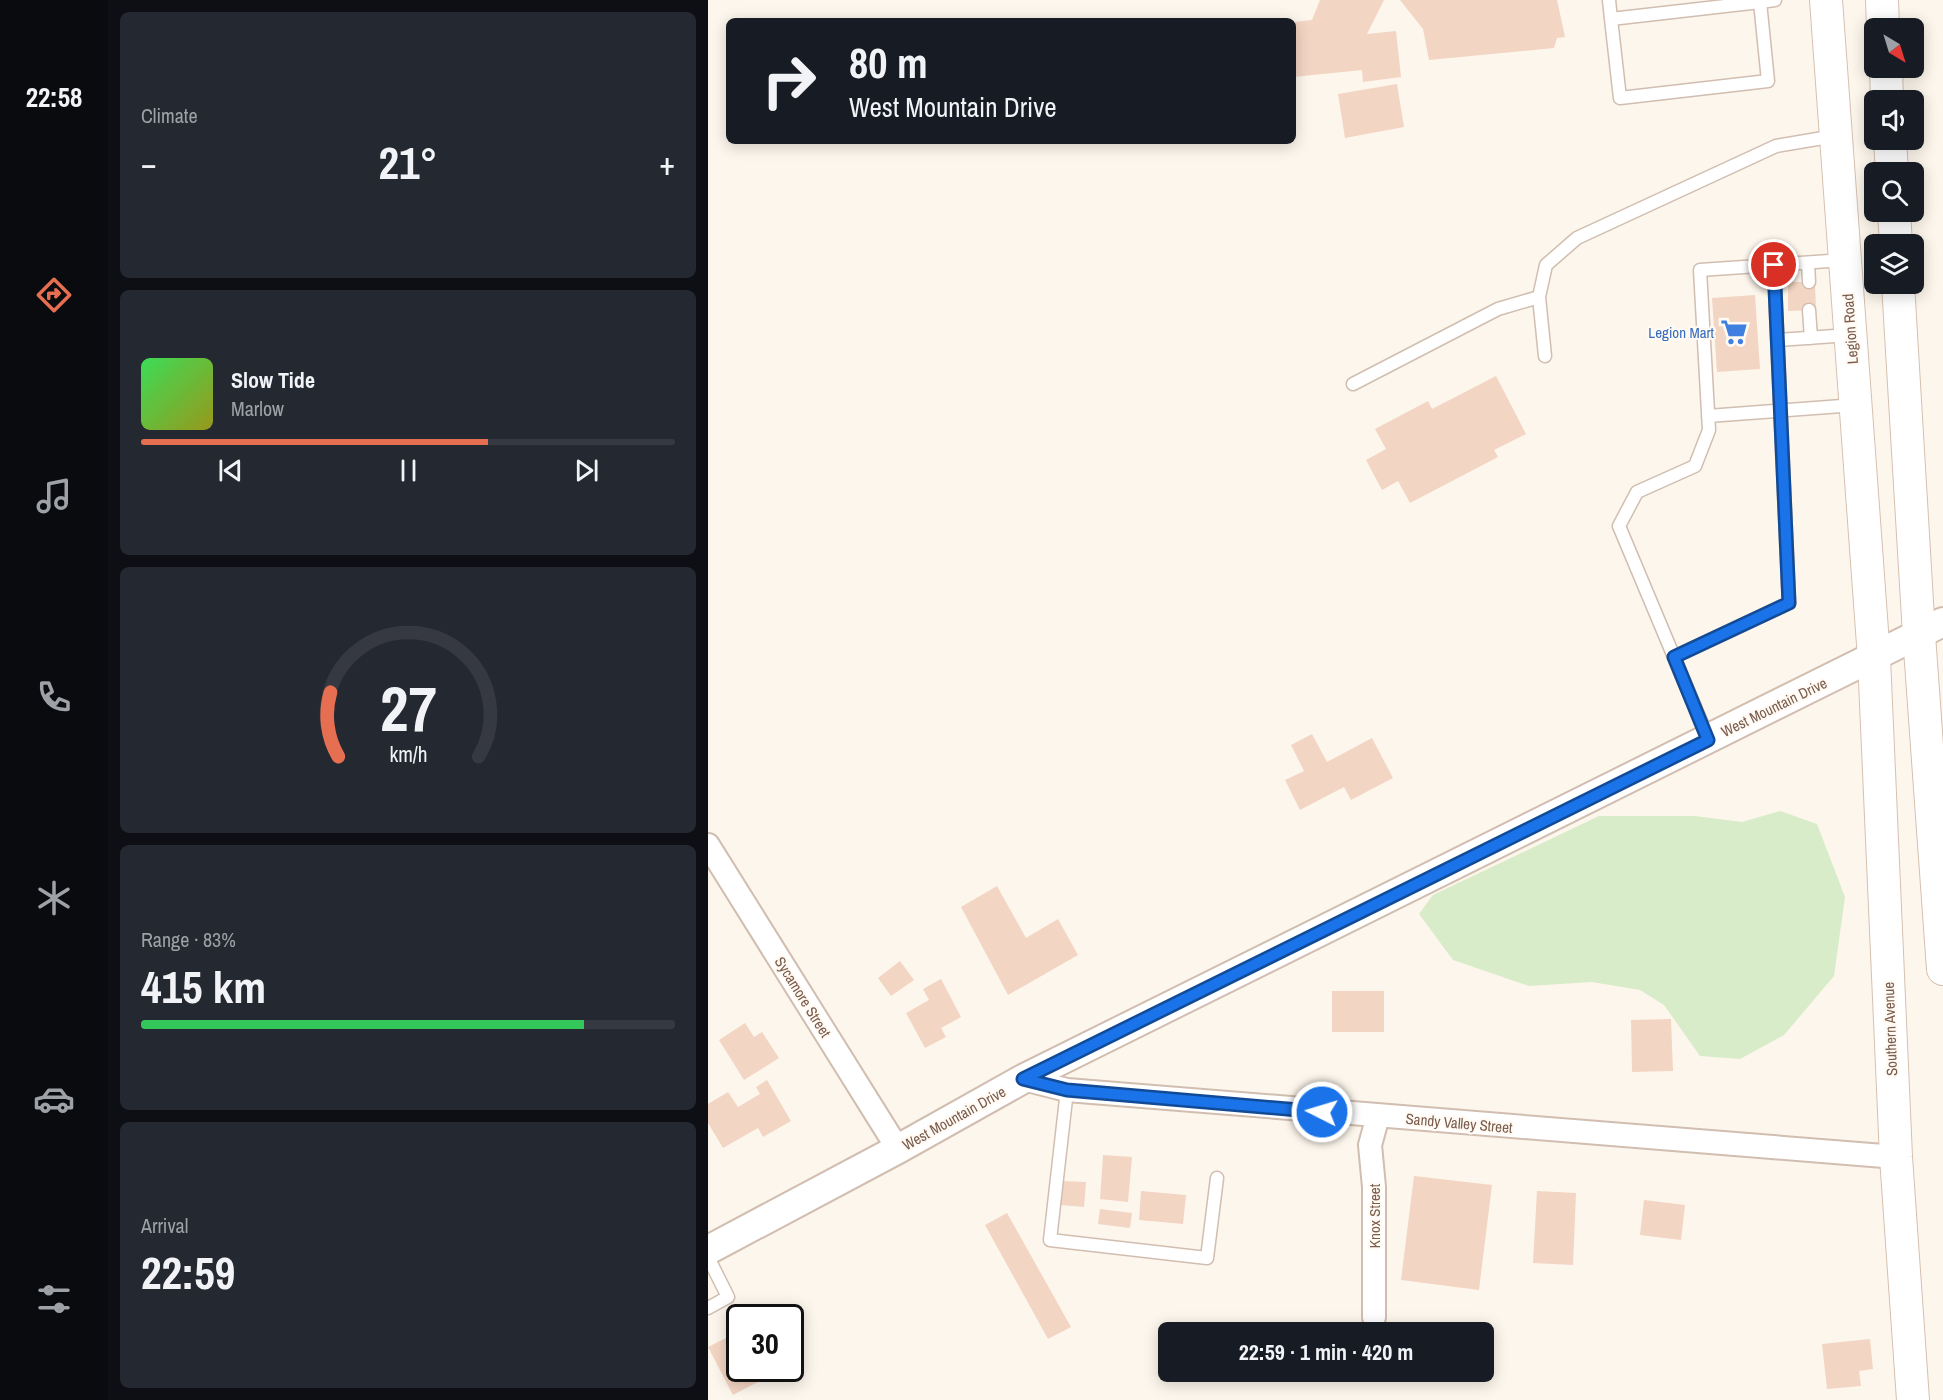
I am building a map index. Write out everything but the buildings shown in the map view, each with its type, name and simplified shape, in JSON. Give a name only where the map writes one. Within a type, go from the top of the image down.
[{"type":"main road","name":"Legion Road","points":[[1826,0],[1874,658]]},
{"type":"main road","points":[[1882,0],[1883,18]]},
{"type":"main road","points":[[1899,294],[1931,628],[1943,969]]},
{"type":"main road","name":"Southern Avenue","points":[[1874,658],[1896,1157],[1913,1400]]},
{"type":"street","name":"West Mountain Drive","points":[[708,1250],[898,1149],[1023,1079],[1931,628]]},
{"type":"street","name":"Sycamore Street","points":[[708,845],[898,1149]]},
{"type":"street","name":"Sandy Valley Street","points":[[1023,1079],[1067,1090],[1896,1157]]},
{"type":"street","name":"Knox Street","points":[[1374,1317],[1374,1187],[1370,1145],[1378,1116]]},
{"type":"lane","points":[[1609,0],[1620,98],[1768,81],[1760,2]]},
{"type":"lane","points":[[1611,19],[1775,0]]},
{"type":"lane","points":[[1545,356],[1539,297],[1546,265],[1577,238],[1776,147],[1836,136]]},
{"type":"lane","points":[[1708,740],[1618,526],[1637,492],[1695,466],[1709,430],[1700,270],[1845,260]]},
{"type":"lane","points":[[1808,262],[1809,282]]},
{"type":"lane","points":[[1674,657],[1789,603],[1774,265]]},
{"type":"lane","points":[[1353,384],[1498,309],[1539,297]]},
{"type":"lane","points":[[1809,310],[1811,338]]},
{"type":"lane","points":[[1779,340],[1851,335]]},
{"type":"lane","points":[[1708,416],[1856,405]]},
{"type":"lane","points":[[1067,1090],[1050,1240],[1208,1258],[1217,1178]]},
{"type":"lane","points":[[708,1257],[728,1297],[708,1308]]},
{"type":"green space","points":[[1780,811],[1817,824],[1845,897],[1834,976],[1784,1035],[1740,1059],[1700,1056],[1664,1005],[1640,990],[1592,982],[1529,986],[1453,960],[1419,914],[1433,895],[1599,816],[1695,816],[1742,822]]},
{"type":"place","name":"Legion Mart","points":[[1734,332]]},
{"type":"route","points":[[1322,1112],[1067,1090],[1023,1079],[1708,740],[1674,657],[1789,603],[1774,265]]}]
